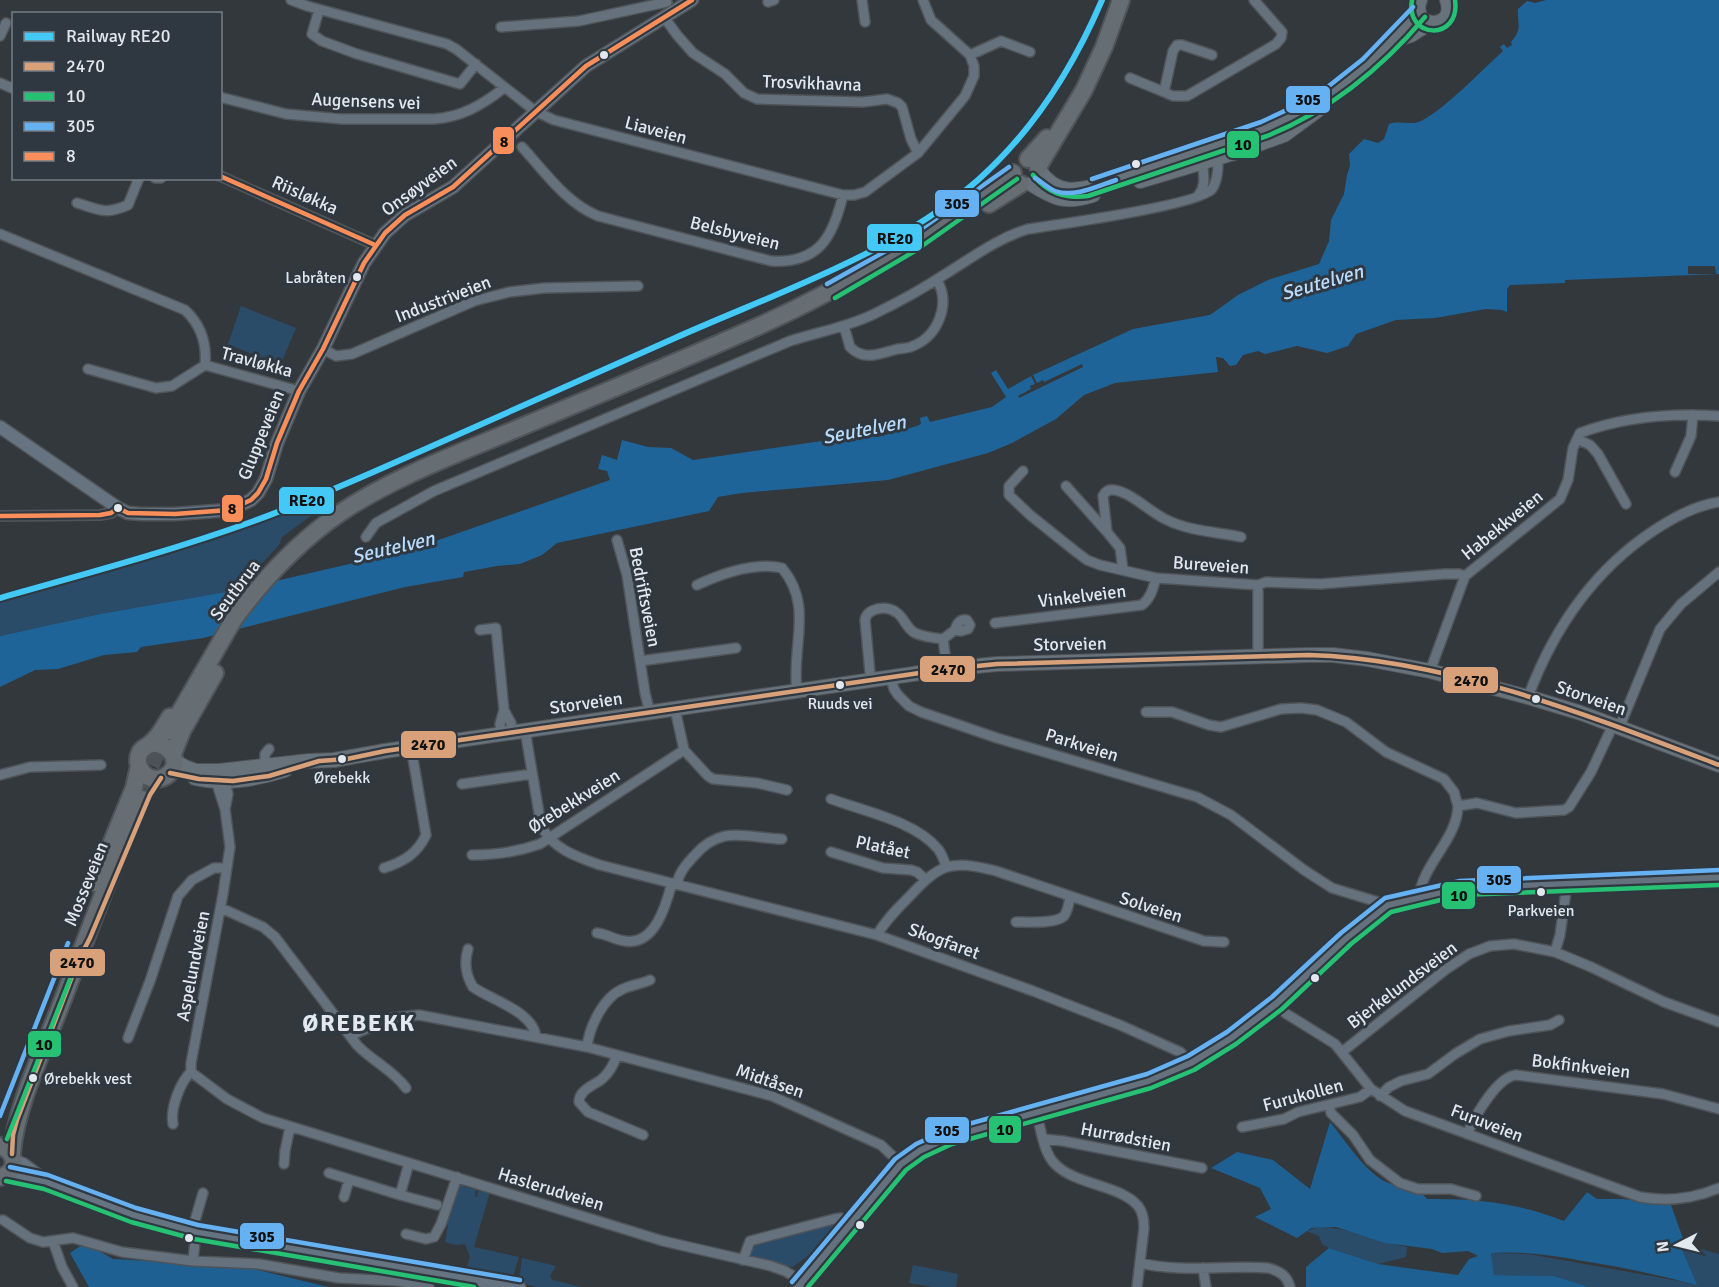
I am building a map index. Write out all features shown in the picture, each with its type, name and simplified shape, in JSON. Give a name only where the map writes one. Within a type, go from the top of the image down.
[{"type":"highway","points":[[1028,173],[1077,86],[1114,0]]},
{"type":"highway","points":[[1028,173],[1084,90],[1104,47],[1120,0]]},
{"type":"highway","name":"Seutbrua","points":[[216,654],[236,623],[297,554],[339,514],[399,480],[751,330],[831,291],[1028,173]]},
{"type":"highway","points":[[171,732],[216,654]]},
{"type":"highway","points":[[76,954],[107,853],[134,788],[140,753],[151,744],[216,654]]},
{"type":"highway","points":[[76,954],[90,938],[150,795],[170,766],[182,731],[216,654]]},
{"type":"highway","points":[[151,744],[158,743],[166,746],[170,766]]},
{"type":"highway","points":[[139,766],[148,777],[170,766]]},
{"type":"highway","name":"Mosseveien","points":[[0,1136],[139,798]]},
{"type":"highway","name":"Mosseveien","points":[[6,1167],[17,1120],[76,954]]},
{"type":"main road","points":[[1396,40],[1411,35],[1430,23],[1441,22],[1449,12],[1450,1]]},
{"type":"main road","points":[[1028,173],[1060,188],[1081,190],[1276,125],[1329,96],[1396,40],[1419,4]]},
{"type":"main road","points":[[1419,4],[1425,21],[1430,23]]},
{"type":"main road","points":[[1028,173],[1056,199],[1080,199],[1203,163],[1284,135],[1322,107],[1329,96]]},
{"type":"main road","name":"Storveien","points":[[170,766],[220,778],[513,732],[947,669],[997,664],[1334,655],[1387,662],[1430,671],[1528,696],[1618,723],[1719,765]]},
{"type":"street","name":"Liaveien","points":[[291,0],[447,44],[535,111],[554,120],[843,195]]},
{"type":"street","name":"Onsøyveien","points":[[323,349],[364,263],[375,245],[393,224],[453,187],[586,66],[667,8],[692,0]]},
{"type":"street","points":[[862,0],[865,22]]},
{"type":"street","points":[[843,195],[865,192],[918,153],[965,96],[974,76],[974,66],[970,55],[931,20],[923,0]]},
{"type":"street","points":[[1130,78],[1173,96],[1187,96],[1276,44],[1282,32],[1254,0]]},
{"type":"street","points":[[501,27],[579,21],[667,8]]},
{"type":"street","name":"Trosvikhavna","points":[[667,8],[677,35],[693,53],[725,74],[744,93],[757,99],[863,102],[887,99],[902,107],[911,139],[918,153]]},
{"type":"street","points":[[320,10],[312,34],[322,41],[357,54],[460,84],[476,64]]},
{"type":"street","points":[[0,36],[6,24]]},
{"type":"street","points":[[970,55],[1001,41],[1030,52]]},
{"type":"street","points":[[1164,92],[1173,51],[1177,45],[1212,56]]},
{"type":"street","name":"Augensens vei","points":[[222,98],[286,114],[342,119],[434,120],[470,111],[504,88]]},
{"type":"street","name":"Belsbyveien","points":[[522,147],[585,211],[771,261],[797,260],[820,248],[833,226],[843,195]]},
{"type":"street","points":[[366,537],[376,523],[434,491],[790,341],[844,326],[873,315],[937,280],[1011,234],[1028,229],[1162,206],[1205,195],[1212,189],[1218,169],[1218,158],[1206,148],[1203,163],[1205,182],[1198,196]]},
{"type":"street","name":"Riisløkka","points":[[222,177],[375,245]]},
{"type":"street","points":[[77,203],[104,211],[114,211],[128,205],[138,180]]},
{"type":"street","name":"Travløkka","points":[[0,234],[185,310],[191,316],[203,338],[207,350],[206,365]]},
{"type":"street","points":[[844,326],[849,345],[859,354],[875,356],[913,346],[930,335],[940,317],[943,290],[937,280]]},
{"type":"street","name":"Industriveien","points":[[323,349],[336,356],[352,354],[474,302],[509,292],[544,288],[638,286]]},
{"type":"street","name":"Gluppeveien","points":[[0,516],[100,515],[111,513],[118,508],[128,513],[185,513],[229,510],[250,500],[258,494],[266,479],[277,443],[299,391],[323,349]]},
{"type":"street","name":"Travløkka","points":[[88,369],[156,388],[172,386],[206,365],[299,391]]},
{"type":"street","points":[[1675,472],[1691,436],[1693,415]]},
{"type":"street","points":[[1626,504],[1598,454],[1590,445],[1576,439],[1580,433],[1645,418],[1719,416]]},
{"type":"street","points":[[0,427],[118,508]]},
{"type":"street","name":"Habekkveien","points":[[1430,671],[1465,576],[1560,499],[1565,490],[1576,439]]},
{"type":"street","name":"Bureveien","points":[[1023,471],[1009,486],[1008,492],[1024,509],[1087,560],[1100,565],[1156,578],[1258,585],[1266,582],[1320,584],[1445,574],[1465,576]]},
{"type":"street","points":[[1066,486],[1120,548],[1123,569]]},
{"type":"street","points":[[1107,532],[1103,496],[1105,492],[1114,490],[1168,521],[1241,537]]},
{"type":"street","points":[[1528,696],[1553,639],[1611,563],[1671,519],[1719,502]]},
{"type":"street","name":"Bedriftsveien","points":[[617,540],[627,575],[647,713]]},
{"type":"street","points":[[697,585],[732,571],[782,567],[797,592],[800,605],[795,670],[797,691]]},
{"type":"street","points":[[1458,806],[1477,802],[1516,813],[1564,810],[1569,807],[1618,723],[1660,629],[1681,604],[1719,572]]},
{"type":"street","name":"Vinkelveien","points":[[995,623],[1142,605],[1151,594],[1156,578]]},
{"type":"street","points":[[1258,585],[1258,657]]},
{"type":"street","points":[[870,673],[865,620],[870,610],[897,612],[912,632],[921,636],[943,639],[955,630]]},
{"type":"street","points":[[480,630],[496,628],[504,710],[500,724],[513,732],[532,774],[541,825],[549,839]]},
{"type":"street","points":[[943,639],[947,669]]},
{"type":"street","name":"Bedriftsveien","points":[[640,661],[736,648]]},
{"type":"street","name":"Parkveien","points":[[891,678],[894,689],[903,701],[921,712],[997,738],[1176,790],[1215,805],[1332,888],[1388,905]]},
{"type":"street","points":[[675,709],[684,750],[708,776],[713,779],[757,783],[787,790]]},
{"type":"street","points":[[1146,711],[1172,712],[1221,727],[1281,709],[1317,710],[1346,723],[1386,752],[1444,779],[1454,792],[1458,806],[1456,824],[1420,887],[1419,897]]},
{"type":"street","points":[[384,868],[410,857],[423,843],[426,835],[411,747]]},
{"type":"street","name":"Ørebekkveien","points":[[472,855],[518,852],[549,839],[684,750]]},
{"type":"street","points":[[0,775],[30,767],[101,765]]},
{"type":"street","points":[[462,784],[532,774]]},
{"type":"street","name":"Aspelundveien","points":[[173,1124],[175,1104],[187,1076],[192,1072],[191,1063],[221,908],[230,847],[220,778]]},
{"type":"street","points":[[831,799],[898,822],[934,845],[940,851],[946,866],[925,879],[888,919],[877,935]]},
{"type":"street","points":[[597,933],[628,942],[646,936],[665,906],[680,873],[702,846],[717,837],[735,835],[782,839]]},
{"type":"street","name":"Skogfaret","points":[[549,839],[577,857],[600,865],[877,935],[1120,1025],[1180,1052],[1191,1063]]},
{"type":"street","name":"Platået","points":[[831,852],[861,860],[873,866],[911,870],[925,879]]},
{"type":"street","name":"Solveien","points":[[946,866],[961,864],[978,866],[1204,941],[1224,942]]},
{"type":"street","points":[[128,1038],[150,981],[178,896],[192,880],[214,868],[227,868]]},
{"type":"street","points":[[800,1285],[901,1164],[920,1150],[949,1137],[1149,1081],[1191,1063],[1231,1038],[1277,1003],[1346,938],[1388,905],[1460,888],[1719,877]]},
{"type":"street","points":[[1555,952],[1560,935],[1567,884]]},
{"type":"street","points":[[1016,922],[1042,922],[1058,919],[1066,913],[1070,897]]},
{"type":"street","points":[[221,908],[263,927],[275,937],[350,1036],[371,1058],[395,1074],[406,1088]]},
{"type":"street","name":"Bjerkelundsveien","points":[[1342,1052],[1445,970],[1469,954],[1490,946],[1514,944],[1555,952],[1664,1002],[1719,1022]]},
{"type":"street","points":[[468,949],[465,957],[466,967],[468,980],[473,987],[519,1012],[533,1029],[536,1037]]},
{"type":"street","points":[[587,1047],[591,1025],[603,1007],[620,990],[650,980]]},
{"type":"street","name":"Furuveien","points":[[1277,1003],[1286,1012],[1335,1044],[1371,1089],[1405,1111],[1640,1197],[1655,1200],[1677,1199],[1719,1188]]},
{"type":"street","name":"Midtåsen","points":[[350,1036],[391,1018],[419,1015],[587,1047],[772,1096],[881,1145],[901,1164]]},
{"type":"street","points":[[1380,1096],[1389,1087],[1401,1081],[1428,1074],[1480,1039],[1509,1031],[1550,1025],[1559,1020]]},
{"type":"street","points":[[617,1055],[607,1073],[582,1093],[579,1102],[588,1112],[643,1135]]},
{"type":"street","name":"Haslerudveien","points":[[192,1072],[227,1099],[245,1109],[290,1127],[663,1241],[785,1271],[800,1285]]},
{"type":"street","name":"Bokfinkveien","points":[[1467,1134],[1486,1102],[1503,1080],[1516,1075],[1644,1091],[1719,1110]]},
{"type":"street","name":"Furukollen","points":[[1242,1127],[1284,1119],[1298,1112],[1360,1097],[1371,1089]]},
{"type":"street","points":[[1329,1105],[1330,1113],[1353,1135],[1370,1160],[1392,1178],[1409,1187],[1437,1192],[1451,1189],[1476,1196]]},
{"type":"street","points":[[1036,1112],[1051,1159],[1062,1170],[1115,1192],[1139,1206],[1144,1228],[1137,1287]]},
{"type":"street","points":[[285,1164],[290,1127]]},
{"type":"street","name":"Hurrødstien","points":[[1044,1139],[1202,1168]]},
{"type":"street","points":[[400,1195],[409,1163]]},
{"type":"street","points":[[6,1167],[134,1215],[194,1232],[519,1287]]},
{"type":"street","points":[[328,1173],[436,1205]]},
{"type":"street","points":[[411,1239],[430,1239],[437,1232],[457,1177]]},
{"type":"street","points":[[344,1197],[349,1180]]},
{"type":"street","points":[[193,1261],[194,1232],[203,1193]]},
{"type":"street","points":[[743,1260],[750,1241],[834,1219],[841,1218],[850,1224]]},
{"type":"street","points":[[3,1220],[30,1238],[43,1242],[73,1238],[122,1252],[193,1261],[259,1264],[339,1278],[398,1281],[429,1287]]},
{"type":"street","points":[[53,1241],[62,1267],[73,1287]]},
{"type":"street","points":[[1140,1263],[1166,1268],[1268,1268],[1286,1276],[1290,1287]]},
{"type":"street","points":[[1203,1268],[1206,1287]]},
{"type":"shaded area","points":[[241,306],[296,328],[280,366],[228,344]]},
{"type":"shaded area","points":[[323,498],[316,512],[282,537],[279,545],[237,590],[100,614],[0,636],[0,600],[191,547]]},
{"type":"shaded area","points":[[1330,1122],[1361,1162],[1376,1176],[1389,1183],[1413,1189],[1427,1199],[1462,1199],[1497,1203],[1531,1210],[1564,1221],[1587,1192],[1597,1199],[1623,1199],[1671,1205],[1685,1244],[1680,1244],[1697,1285],[1560,1257],[1526,1253],[1491,1253],[1494,1275],[1554,1276],[1589,1287],[1306,1287],[1306,1267],[1329,1248],[1378,1264],[1458,1275],[1469,1259],[1478,1256],[1468,1251],[1442,1253],[1432,1249],[1385,1243],[1336,1227],[1311,1228],[1297,1238],[1255,1217],[1271,1209],[1260,1188],[1211,1168],[1237,1152],[1273,1160],[1310,1189]]},
{"type":"shaded area","points":[[459,1185],[476,1190],[475,1197],[478,1191],[490,1192],[474,1247],[519,1257],[512,1280],[469,1269],[467,1266],[470,1257],[465,1244],[456,1245],[445,1242],[448,1225],[444,1223]]},
{"type":"shaded area","points":[[839,1222],[830,1233],[828,1232],[819,1247],[793,1267],[747,1258],[753,1243]]},
{"type":"shaded area","points":[[1320,1227],[1342,1230],[1407,1247],[1406,1257],[1378,1264],[1329,1248],[1322,1244],[1319,1236],[1306,1231]]},
{"type":"shaded area","points":[[85,1243],[113,1259],[242,1266],[328,1287],[89,1287],[70,1253]]},
{"type":"shaded area","points":[[1680,1243],[1719,1254],[1719,1287],[1589,1287],[1554,1276],[1494,1275],[1491,1253],[1528,1254],[1696,1284]]},
{"type":"shaded area","points":[[522,1258],[556,1266],[550,1276],[552,1280],[582,1287],[537,1287],[519,1282]]},
{"type":"shaded area","points":[[913,1265],[958,1274],[956,1287],[933,1287],[909,1283]]},
{"type":"water","name":"Seutelven","points":[[1546,0],[1719,0],[1719,274],[1565,280],[1565,283],[1510,285],[1507,289],[1507,312],[1486,309],[1435,318],[1396,320],[1356,334],[1348,346],[1327,353],[1297,346],[1265,354],[1258,351],[1243,355],[1236,365],[1230,366],[1223,358],[1216,357],[1218,372],[1115,383],[1084,395],[1056,419],[1012,443],[988,453],[888,480],[718,497],[709,511],[557,543],[542,555],[520,564],[464,572],[463,577],[405,587],[203,638],[141,647],[137,652],[104,655],[58,669],[35,670],[0,687],[0,636],[100,614],[237,590],[410,550],[610,480],[607,471],[598,469],[602,455],[617,460],[622,440],[648,447],[671,448],[693,460],[849,437],[850,435],[878,437],[917,426],[921,424],[920,418],[927,416],[930,422],[992,407],[1006,397],[991,373],[996,370],[1008,389],[1033,375],[1133,329],[1210,315],[1238,295],[1268,280],[1319,264],[1329,241],[1331,220],[1344,194],[1350,166],[1349,154],[1364,139],[1378,143],[1384,139],[1389,124],[1421,121],[1441,108],[1503,51],[1500,47],[1504,44],[1507,48],[1512,45],[1511,42],[1518,30],[1518,9],[1527,1],[1535,3]]},
{"type":"pier","points":[[1688,266],[1715,266],[1716,274],[1688,274]]},
{"type":"pier","points":[[1082,364],[1083,367],[1019,398],[1018,396],[1035,384],[1031,376],[1033,375],[1037,383],[1043,380],[1044,382]]},
{"type":"tunnel","points":[[141,787],[167,734]]},
{"type":"rail line","name":"RE20","points":[[0,598],[128,562],[254,521],[301,503],[793,288],[871,251],[909,230],[945,206],[998,161],[1034,119],[1065,74],[1102,0]]},
{"type":"transit line","name":"8","points":[[0,516],[100,515],[111,513],[118,508],[128,513],[175,514],[229,510],[251,500],[266,479],[277,443],[299,391],[323,349],[364,263],[385,233],[405,215],[453,187],[586,66],[692,0]]},
{"type":"transit line","name":"10","points":[[1412,0],[1412,13],[1417,23],[1433,30],[1442,29],[1450,23],[1455,13],[1455,0]]},
{"type":"transit line","name":"305","points":[[1092,179],[1261,122],[1304,102],[1325,89],[1363,59],[1413,7]]},
{"type":"transit line","name":"10","points":[[1033,175],[1057,193],[1071,197],[1088,196],[1267,136],[1312,114],[1353,86],[1391,54],[1425,17]]},
{"type":"transit line","name":"305","points":[[827,284],[907,239],[1009,167]]},
{"type":"transit line","name":"8","points":[[222,177],[375,245]]},
{"type":"transit line","name":"305","points":[[1035,178],[1062,193],[1086,190],[1116,180]]},
{"type":"transit line","name":"10","points":[[835,298],[915,251],[1017,179]]},
{"type":"transit line","name":"2470","points":[[170,773],[199,779],[233,781],[269,776],[319,761],[347,759],[385,751],[947,669],[997,664],[1309,655],[1361,659],[1413,667],[1466,679],[1569,710],[1719,765]]},
{"type":"transit line","name":"2470","points":[[12,1154],[17,1120],[78,961],[90,938],[150,795],[161,778]]},
{"type":"transit line","name":"305","points":[[792,1282],[895,1159],[916,1144],[947,1130],[1147,1074],[1188,1056],[1227,1032],[1272,997],[1341,933],[1385,898],[1460,881],[1719,870]]},
{"type":"transit line","name":"10","points":[[808,1287],[906,1170],[924,1157],[952,1144],[1151,1088],[1194,1070],[1236,1044],[1282,1009],[1351,944],[1391,912],[1461,895],[1719,885]]},
{"type":"transit line","name":"305","points":[[0,1116],[68,943]]},
{"type":"transit line","name":"10","points":[[7,1139],[82,949]]},
{"type":"transit line","name":"305","points":[[10,1167],[48,1175],[136,1208],[198,1225],[520,1280]]},
{"type":"transit line","name":"10","points":[[6,1181],[44,1189],[131,1222],[194,1239],[474,1287]]},
{"type":"place","name":"Labråten","points":[[357,277]]},
{"type":"place","name":"Ruuds vei","points":[[840,685]]},
{"type":"place","name":"Ørebekk","points":[[342,759]]},
{"type":"place","name":"Parkveien","points":[[1541,892]]},
{"type":"place","name":"Ørebekk vest","points":[[33,1078]]},
{"type":"district","name":"ØREBEKK","points":[[359,1023]]}]
